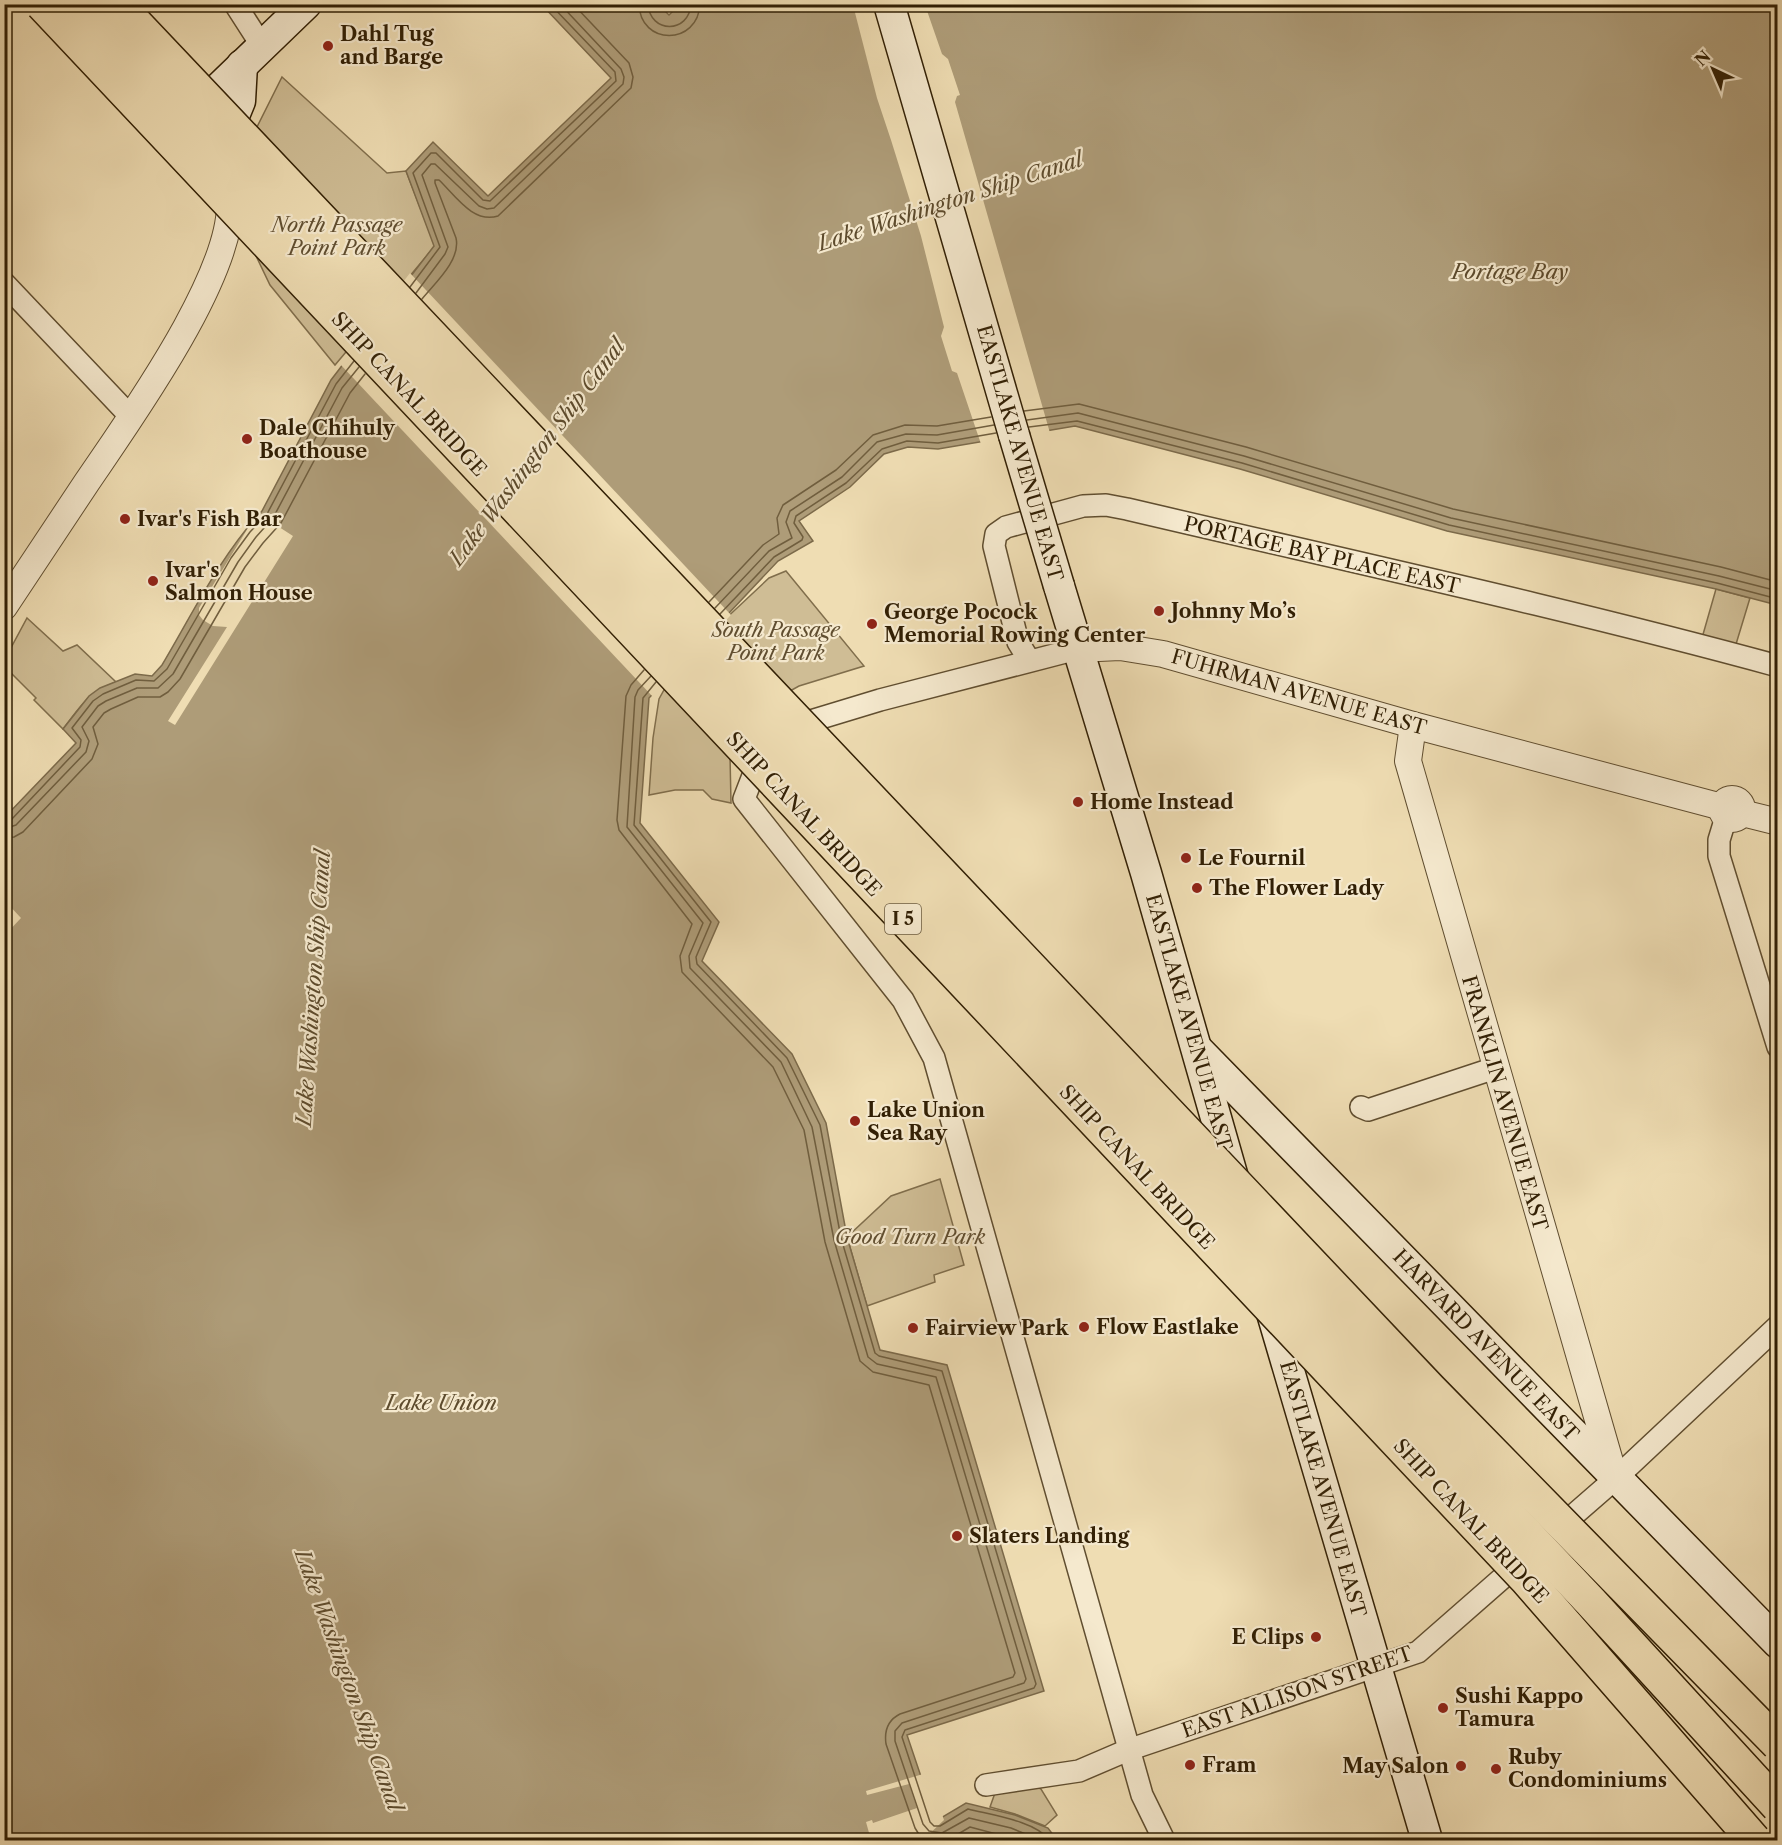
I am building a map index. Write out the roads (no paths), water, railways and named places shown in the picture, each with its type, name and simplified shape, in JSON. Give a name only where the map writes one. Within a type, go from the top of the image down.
[{"type":"highway","name":"SHIP CANAL BRIDGE","points":[[42,4],[1518,1570],[1741,1840]]},
{"type":"highway","name":"SHIP CANAL BRIDGE","points":[[83,4],[1590,1601],[1778,1806]]},
{"type":"highway","points":[[117,4],[1430,1389],[1778,1744]]},
{"type":"main road","points":[[59,4],[178,128],[306,4]]},
{"type":"main road","name":"EASTLAKE AVENUE EAST","points":[[889,4],[1077,649],[1146,873],[1427,1840]]},
{"type":"main road","points":[[145,94],[252,56]]},
{"type":"main road","points":[[214,165],[240,101],[252,56]]},
{"type":"main road","name":"HARVARD AVENUE EAST","points":[[1195,1047],[1615,1479],[1778,1643]]},
{"type":"street","points":[[235,4],[252,56]]},
{"type":"street","points":[[4,607],[131,417],[180,337],[204,293],[222,250],[230,221],[229,190],[214,165],[178,128]]},
{"type":"street","points":[[4,283],[131,417]]},
{"type":"street","name":"PORTAGE BAY PLACE EAST","points":[[1029,660],[1018,642],[994,546],[996,534],[1006,527],[1092,505],[1127,509],[1518,600],[1778,666]]},
{"type":"street","name":"FUHRMAN AVENUE EAST","points":[[1128,1750],[934,1058],[903,1000],[744,799],[769,734],[880,700],[1029,660],[1077,649],[1120,647],[1163,654],[1730,812],[1778,822]]},
{"type":"street","name":"FRANKLIN AVENUE EAST","points":[[1413,725],[1408,761],[1615,1479]]},
{"type":"street","points":[[1730,812],[1719,840],[1719,856],[1778,1047]]},
{"type":"street","points":[[1362,1107],[1368,1110],[1495,1068]]},
{"type":"street","name":"EAST ALLISON STREET","points":[[986,1785],[1079,1771],[1128,1750],[1425,1648],[1615,1479],[1778,1326]]},
{"type":"street","points":[[1128,1750],[1142,1795],[1164,1840]]},
{"type":"water","name":"Lake Union","points":[[680,4],[1777,5],[1777,605],[1716,589],[1447,531],[1240,469],[1075,426],[938,449],[908,447],[884,454],[850,487],[799,521],[813,541],[778,561],[649,698],[640,823],[719,922],[702,961],[792,1054],[826,1123],[847,1237],[880,1350],[947,1365],[1044,1691],[907,1735],[936,1821],[966,1803],[1015,1815],[1048,1828],[1057,1840],[5,1840],[4,818],[76,743],[63,729],[89,696],[100,688],[135,674],[152,676],[162,665],[220,566],[262,511],[331,380],[434,246],[406,171],[433,142],[488,196],[611,78],[542,5],[659,5],[669,15]]},
{"type":"place","name":"Dahl Tug and Barge","points":[[328,46]]},
{"type":"place","name":"Dale Chihuly Boathouse","points":[[247,439]]},
{"type":"place","name":"Ivar's Fish Bar","points":[[125,519]]},
{"type":"place","name":"Ivar's Salmon House","points":[[153,581]]},
{"type":"place","name":"Johnny Mo’s","points":[[1159,611]]},
{"type":"place","name":"George Pocock Memorial Rowing Center","points":[[872,624]]},
{"type":"place","name":"Home Instead","points":[[1078,802]]},
{"type":"place","name":"Le Fournil","points":[[1186,858]]},
{"type":"place","name":"The Flower Lady","points":[[1197,888]]},
{"type":"place","name":"Lake Union Sea Ray","points":[[855,1121]]},
{"type":"place","name":"Flow Eastlake","points":[[1084,1327]]},
{"type":"place","name":"Fairview Park","points":[[913,1328]]},
{"type":"place","name":"Slaters Landing","points":[[957,1536]]},
{"type":"place","name":"E Clips","points":[[1316,1637]]},
{"type":"place","name":"Sushi Kappo Tamura","points":[[1443,1708]]},
{"type":"place","name":"Fram","points":[[1190,1765]]},
{"type":"place","name":"May Salon","points":[[1461,1766]]},
{"type":"place","name":"Ruby Condominiums","points":[[1496,1769]]},
{"type":"water label","name":"Lake Washington Ship Canal","points":[[950,201]]},
{"type":"water label","name":"Portage Bay","points":[[1510,271]]},
{"type":"water label","name":"Lake Washington Ship Canal","points":[[537,452]]},
{"type":"water label","name":"Lake Washington Ship Canal","points":[[313,988]]},
{"type":"water label","name":"Lake Washington Ship Canal","points":[[349,1680]]},
{"type":"park label","name":"North Passage Point Park","points":[[337,236]]},
{"type":"park label","name":"South Passage Point Park","points":[[776,642]]},
{"type":"park label","name":"Good Turn Park","points":[[910,1237]]}]
